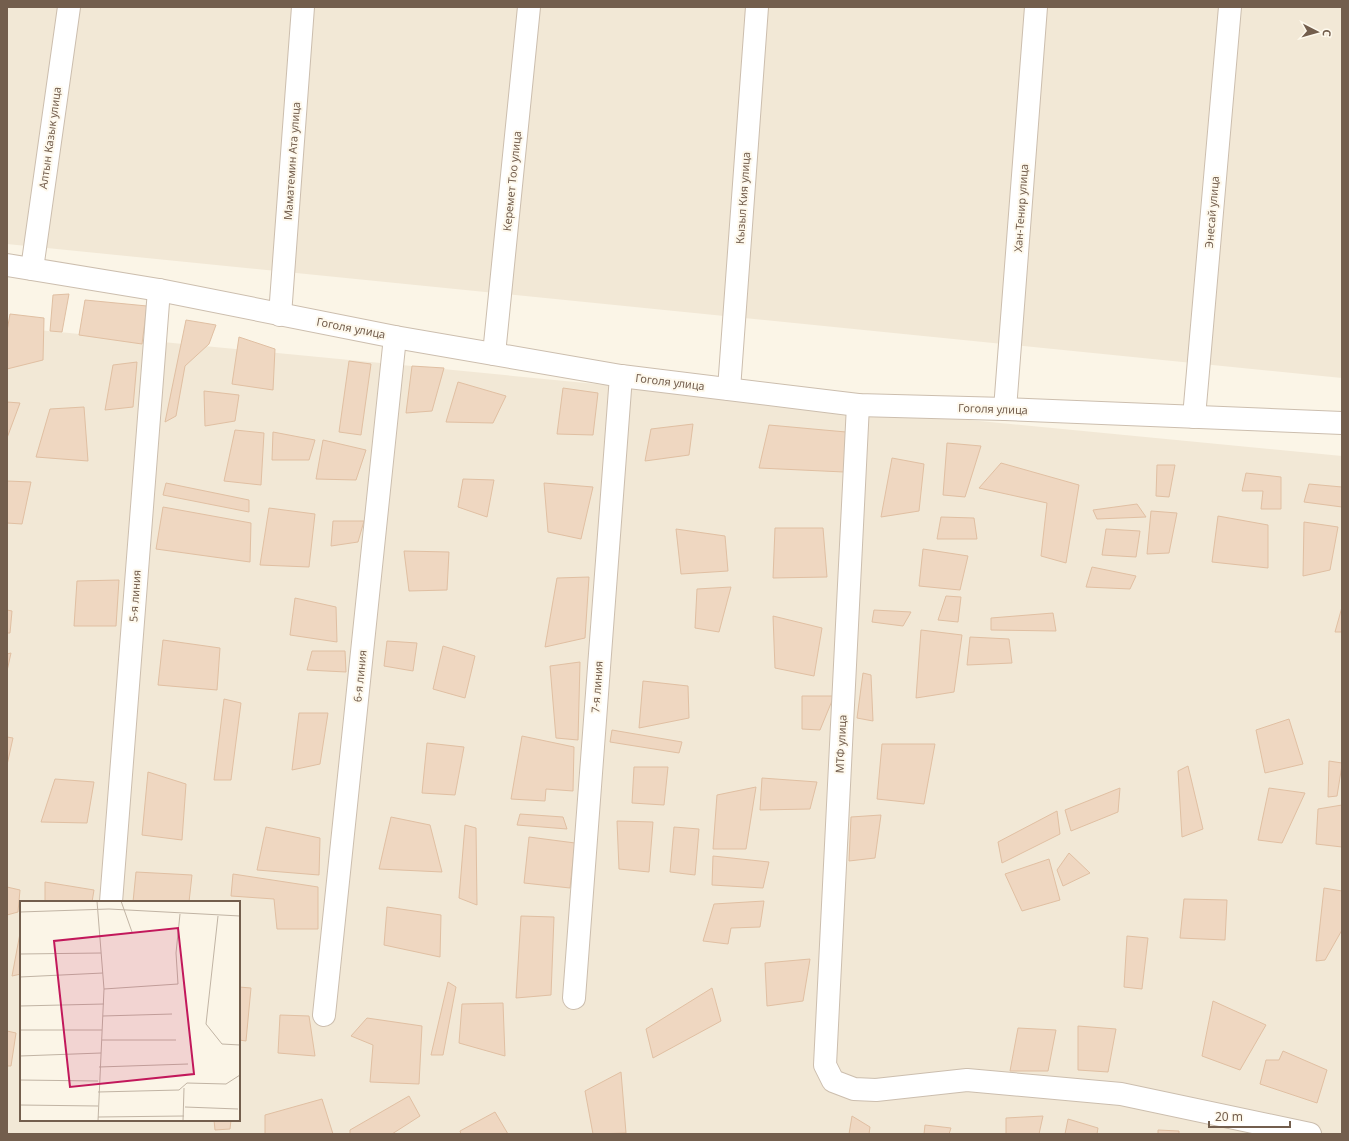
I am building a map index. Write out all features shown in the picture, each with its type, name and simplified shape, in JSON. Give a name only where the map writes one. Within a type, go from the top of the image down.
[{"type":"street","name":"Алтын Казык улица","points":[[32,269],[69,7]]},
{"type":"street","name":"Маматемин Ата улица","points":[[280,315],[303,7]]},
{"type":"street","name":"Керемет Тоо улица","points":[[494,354],[529,7]]},
{"type":"street","name":"Кызыл Кия улица","points":[[729,389],[757,7]]},
{"type":"street","name":"Хан-Тенир улица","points":[[1005,409],[1036,7]]},
{"type":"street","name":"Энесай улица","points":[[1194,416],[1230,7]]},
{"type":"street","name":"Гоголя улица","points":[[7,265],[159,290],[395,337],[621,376],[858,405],[1194,416],[1342,423]]},
{"type":"street","name":"5-я линия","points":[[111,901],[159,290]]},
{"type":"street","name":"6-я линия","points":[[324,1014],[395,337]]},
{"type":"street","name":"7-я линия","points":[[574,998],[621,376]]},
{"type":"street","name":"МТФ улица","points":[[858,405],[825,1065],[833,1081],[854,1089],[876,1090],[967,1080],[1121,1094],[1310,1134]]},
{"type":"shaded area","points":[[7,7],[1342,7],[1342,378],[7,244]]},
{"type":"shaded area","points":[[7,327],[1342,456],[1342,1134],[7,1134]]},
{"type":"building","points":[[69,294],[62,332],[50,331],[53,295]]},
{"type":"building","points":[[85,300],[147,306],[142,344],[79,335]]},
{"type":"building","points":[[10,314],[44,318],[43,360],[7,369],[7,331]]},
{"type":"building","points":[[186,320],[216,325],[209,344],[185,366],[176,416],[165,422]]},
{"type":"building","points":[[239,337],[275,349],[273,390],[232,384]]},
{"type":"building","points":[[349,361],[371,364],[361,435],[339,432]]},
{"type":"building","points":[[137,362],[133,407],[105,410],[113,365]]},
{"type":"building","points":[[412,366],[444,368],[432,411],[406,413]]},
{"type":"building","points":[[458,382],[506,396],[493,423],[446,422]]},
{"type":"building","points":[[563,388],[598,393],[593,435],[557,434]]},
{"type":"building","points":[[204,391],[239,395],[235,421],[205,426]]},
{"type":"building","points":[[7,402],[20,403],[7,438]]},
{"type":"building","points":[[84,407],[88,461],[36,457],[50,409]]},
{"type":"building","points":[[693,424],[689,455],[645,461],[651,429]]},
{"type":"building","points":[[769,425],[846,432],[844,472],[759,468]]},
{"type":"building","points":[[235,430],[264,433],[261,485],[224,481]]},
{"type":"building","points":[[273,432],[315,440],[309,460],[272,460]]},
{"type":"building","points":[[323,440],[366,450],[356,480],[316,479]]},
{"type":"building","points":[[947,443],[981,446],[965,497],[943,495]]},
{"type":"building","points":[[892,458],[924,464],[919,511],[881,517]]},
{"type":"building","points":[[1001,463],[1079,485],[1066,563],[1041,556],[1047,503],[979,488]]},
{"type":"building","points":[[1157,465],[1175,465],[1169,497],[1156,496]]},
{"type":"building","points":[[1246,473],[1281,477],[1281,509],[1261,509],[1263,491],[1242,491]]},
{"type":"building","points":[[463,479],[494,480],[487,517],[458,507]]},
{"type":"building","points":[[7,481],[31,482],[22,524],[7,523]]},
{"type":"building","points":[[166,483],[249,500],[249,512],[163,495]]},
{"type":"building","points":[[544,483],[593,487],[581,539],[548,532]]},
{"type":"building","points":[[1309,484],[1342,487],[1342,507],[1304,502]]},
{"type":"building","points":[[1137,504],[1146,517],[1097,519],[1093,510]]},
{"type":"building","points":[[163,507],[251,523],[250,562],[156,549]]},
{"type":"building","points":[[269,508],[315,514],[309,567],[260,565]]},
{"type":"building","points":[[1151,511],[1177,513],[1169,553],[1147,554]]},
{"type":"building","points":[[1218,516],[1268,525],[1268,568],[1212,562]]},
{"type":"building","points":[[941,517],[974,518],[977,539],[937,539]]},
{"type":"building","points":[[333,521],[364,521],[358,542],[331,546]]},
{"type":"building","points":[[1304,522],[1338,527],[1330,570],[1303,576]]},
{"type":"building","points":[[775,528],[823,528],[827,577],[773,578]]},
{"type":"building","points":[[676,529],[725,536],[728,571],[681,574]]},
{"type":"building","points":[[1106,529],[1140,531],[1136,557],[1102,555]]},
{"type":"building","points":[[923,549],[968,556],[960,590],[919,586]]},
{"type":"building","points":[[404,551],[449,552],[447,590],[409,591]]},
{"type":"building","points":[[1092,567],[1136,576],[1130,589],[1086,587]]},
{"type":"building","points":[[589,577],[585,638],[545,647],[557,578]]},
{"type":"building","points":[[119,580],[116,626],[74,626],[77,581]]},
{"type":"building","points":[[731,587],[719,632],[695,628],[697,589]]},
{"type":"building","points":[[946,596],[961,597],[958,622],[938,620]]},
{"type":"building","points":[[295,598],[336,607],[337,642],[290,635]]},
{"type":"building","points":[[1342,607],[1342,632],[1335,632]]},
{"type":"building","points":[[7,610],[12,611],[10,633],[7,633]]},
{"type":"building","points":[[874,610],[911,612],[903,626],[872,622]]},
{"type":"building","points":[[1053,613],[1056,631],[991,630],[991,618]]},
{"type":"building","points":[[773,616],[822,628],[814,676],[775,668]]},
{"type":"building","points":[[921,630],[962,635],[954,692],[916,698]]},
{"type":"building","points":[[970,637],[1009,639],[1012,663],[967,665]]},
{"type":"building","points":[[163,640],[220,648],[217,690],[158,685]]},
{"type":"building","points":[[387,641],[417,643],[413,671],[384,666]]},
{"type":"building","points":[[443,646],[475,656],[465,698],[433,689]]},
{"type":"building","points":[[312,651],[345,651],[346,672],[307,670]]},
{"type":"building","points":[[11,653],[7,671],[7,654]]},
{"type":"building","points":[[580,662],[578,740],[556,738],[550,666]]},
{"type":"building","points":[[863,673],[871,675],[873,721],[857,718]]},
{"type":"building","points":[[643,681],[688,686],[689,718],[639,728]]},
{"type":"building","points":[[802,696],[834,696],[820,730],[802,729]]},
{"type":"building","points":[[224,699],[241,703],[231,780],[214,780]]},
{"type":"building","points":[[299,713],[328,713],[320,764],[292,770]]},
{"type":"building","points":[[1289,719],[1303,764],[1265,773],[1256,730]]},
{"type":"building","points":[[612,730],[682,742],[679,753],[610,742]]},
{"type":"building","points":[[522,736],[574,747],[573,791],[546,789],[545,801],[511,799]]},
{"type":"building","points":[[7,737],[13,738],[7,765]]},
{"type":"building","points":[[427,743],[464,747],[455,795],[422,793]]},
{"type":"building","points":[[882,744],[935,744],[924,804],[877,799]]},
{"type":"building","points":[[1329,761],[1342,763],[1342,765],[1337,796],[1328,797]]},
{"type":"building","points":[[1188,766],[1203,829],[1182,837],[1178,771]]},
{"type":"building","points":[[634,767],[668,767],[664,805],[632,803]]},
{"type":"building","points":[[148,772],[186,784],[182,840],[142,835]]},
{"type":"building","points":[[762,778],[817,782],[810,809],[760,810]]},
{"type":"building","points":[[55,779],[94,782],[87,823],[41,822]]},
{"type":"building","points":[[756,787],[746,849],[713,849],[717,795]]},
{"type":"building","points":[[1120,788],[1118,812],[1071,831],[1065,810]]},
{"type":"building","points":[[1269,788],[1305,793],[1282,843],[1258,840]]},
{"type":"building","points":[[1342,805],[1342,847],[1316,844],[1318,809]]},
{"type":"building","points":[[1057,811],[1060,834],[1002,863],[998,842]]},
{"type":"building","points":[[520,814],[563,817],[567,829],[517,825]]},
{"type":"building","points":[[881,815],[875,858],[849,861],[851,817]]},
{"type":"building","points":[[391,817],[430,825],[442,872],[379,869]]},
{"type":"building","points":[[617,821],[653,822],[649,872],[619,869]]},
{"type":"building","points":[[465,825],[476,828],[477,905],[459,898]]},
{"type":"building","points":[[266,827],[320,838],[319,875],[257,870]]},
{"type":"building","points":[[674,827],[699,829],[695,875],[670,872]]},
{"type":"building","points":[[529,837],[575,843],[570,888],[524,883]]},
{"type":"building","points":[[1069,853],[1090,873],[1063,886],[1057,870]]},
{"type":"building","points":[[713,856],[769,862],[763,888],[712,885]]},
{"type":"building","points":[[1049,859],[1060,900],[1022,911],[1005,874]]},
{"type":"building","points":[[136,872],[192,875],[189,901],[133,901]]},
{"type":"building","points":[[233,874],[318,887],[318,929],[277,929],[274,899],[231,896]]},
{"type":"building","points":[[45,882],[94,890],[92,901],[45,901]]},
{"type":"building","points":[[7,887],[20,890],[18,912],[7,915]]},
{"type":"building","points":[[1324,888],[1342,891],[1342,930],[1325,960],[1316,961]]},
{"type":"building","points":[[1184,899],[1227,900],[1225,940],[1180,938]]},
{"type":"building","points":[[764,901],[760,927],[731,928],[728,944],[703,941],[714,904]]},
{"type":"building","points":[[387,907],[441,915],[440,957],[384,945]]},
{"type":"building","points":[[521,916],[554,917],[551,995],[516,998]]},
{"type":"building","points":[[20,933],[20,974],[12,976]]},
{"type":"building","points":[[1127,936],[1148,938],[1142,989],[1124,987]]},
{"type":"building","points":[[810,959],[803,1001],[767,1006],[765,963]]},
{"type":"building","points":[[448,982],[456,987],[443,1055],[431,1055]]},
{"type":"building","points":[[240,987],[251,988],[246,1041],[240,1040]]},
{"type":"building","points":[[712,988],[721,1021],[653,1058],[646,1029]]},
{"type":"building","points":[[1213,1001],[1266,1025],[1240,1070],[1202,1056]]},
{"type":"building","points":[[503,1003],[505,1056],[459,1043],[462,1004]]},
{"type":"building","points":[[280,1015],[309,1016],[315,1056],[278,1053]]},
{"type":"building","points":[[367,1018],[422,1026],[419,1084],[370,1082],[373,1045],[351,1036]]},
{"type":"building","points":[[1078,1026],[1116,1029],[1108,1072],[1078,1070]]},
{"type":"building","points":[[1018,1028],[1056,1030],[1048,1071],[1010,1071]]},
{"type":"building","points":[[7,1031],[16,1033],[11,1066],[7,1066]]},
{"type":"building","points":[[1283,1051],[1327,1070],[1317,1103],[1260,1084],[1266,1060],[1279,1060]]},
{"type":"building","points":[[621,1072],[626,1133],[593,1134],[585,1091]]},
{"type":"building","points":[[409,1096],[420,1116],[392,1134],[350,1134],[350,1130]]},
{"type":"building","points":[[322,1099],[333,1134],[265,1134],[265,1115]]},
{"type":"building","points":[[495,1112],[508,1134],[461,1134],[460,1131]]},
{"type":"building","points":[[852,1116],[870,1127],[869,1134],[849,1134]]},
{"type":"building","points":[[1043,1116],[1039,1134],[1006,1134],[1006,1118]]},
{"type":"building","points":[[1068,1119],[1098,1128],[1097,1134],[1065,1134]]},
{"type":"building","points":[[214,1121],[231,1121],[230,1129],[215,1130]]},
{"type":"building","points":[[925,1125],[951,1128],[949,1134],[924,1134]]},
{"type":"building","points":[[1158,1130],[1179,1131],[1179,1134],[1158,1134]]}]
